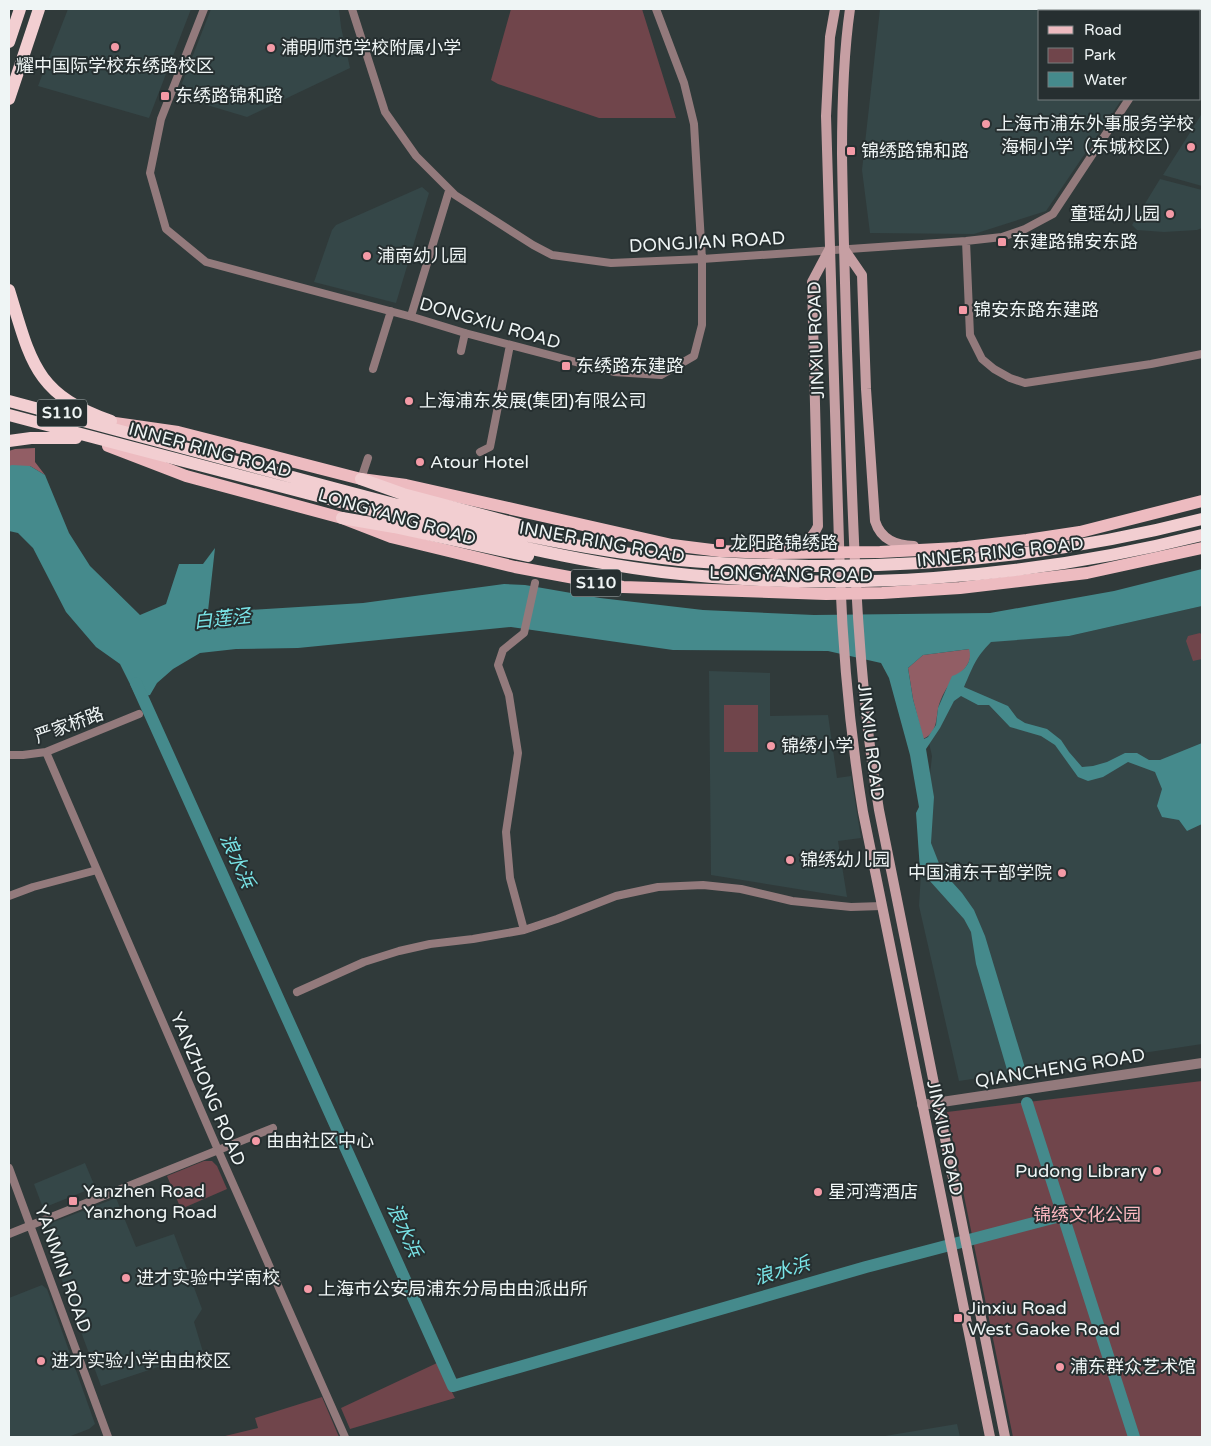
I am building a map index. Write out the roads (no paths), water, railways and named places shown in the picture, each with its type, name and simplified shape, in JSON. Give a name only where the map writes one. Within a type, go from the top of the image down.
[{"type":"highway","points":[[9,42],[20,9]]},
{"type":"highway","points":[[9,99],[40,9]]},
{"type":"highway","points":[[9,290],[32,360],[45,382],[54,392],[80,409],[115,423]]},
{"type":"highway","name":"INNER RING ROAD","points":[[9,400],[493,540],[630,568],[688,575],[826,581],[921,579],[996,572],[1085,560],[1202,535]]},
{"type":"highway","name":"INNER RING ROAD","points":[[9,415],[353,499],[632,554],[732,564],[920,564],[995,557],[1074,546],[1202,519]]},
{"type":"highway","points":[[9,441],[48,437],[87,440]]},
{"type":"highway","points":[[361,479],[412,496],[632,554]]},
{"type":"highway","points":[[1123,537],[1202,512]]},
{"type":"highway","points":[[342,518],[394,527],[525,556],[630,568]]},
{"type":"main road","name":"JINXIU ROAD","points":[[835,9],[830,37],[826,116],[842,623],[855,762],[882,906],[990,1437]]},
{"type":"main road","name":"JINXIU ROAD","points":[[850,9],[841,117],[857,622],[863,696],[880,819],[1005,1437]]},
{"type":"main road","points":[[844,248],[862,275],[874,516],[877,527],[886,538],[901,545],[922,547],[975,546]]},
{"type":"main road","points":[[774,553],[805,543],[811,538],[818,526],[812,282],[830,250]]},
{"type":"main road","name":"LONGYANG ROAD","points":[[9,400],[85,418],[196,436],[361,479],[406,485],[677,546],[720,551],[774,553],[880,552],[975,546],[1080,532],[1202,501]]},
{"type":"main road","name":"LONGYANG ROAD","points":[[9,419],[87,440],[193,478],[342,518],[391,537],[515,567],[633,588],[826,594],[951,589],[1087,573],[1202,548]]},
{"type":"street","name":"DONGXIU ROAD","points":[[204,9],[161,119],[150,173],[166,229],[206,262],[410,316],[465,334],[614,372],[661,375],[694,356],[702,326],[702,259],[694,124],[684,83],[656,9]]},
{"type":"street","name":"DONGJIAN ROAD","points":[[352,9],[385,112],[416,156],[449,190],[533,245],[552,255],[611,263],[702,259],[1002,237],[1025,229],[1053,214],[1128,100]]},
{"type":"street","points":[[410,316],[449,190]]},
{"type":"street","points":[[966,241],[970,335],[982,360],[1010,378],[1026,382],[1151,364],[1202,354]]},
{"type":"street","points":[[373,369],[390,311]]},
{"type":"street","points":[[461,352],[465,334]]},
{"type":"street","points":[[480,452],[490,446],[510,345]]},
{"type":"street","points":[[361,479],[368,458]]},
{"type":"street","points":[[524,930],[510,878],[506,832],[518,753],[509,695],[498,665],[503,650],[524,634],[535,583]]},
{"type":"street","name":"严家桥路","points":[[9,755],[22,756],[46,752],[138,714]]},
{"type":"street","name":"YANZHONG ROAD","points":[[46,752],[218,1150],[345,1437]]},
{"type":"street","points":[[9,896],[33,887],[97,870]]},
{"type":"street","points":[[297,992],[364,962],[399,951],[430,944],[524,930],[616,896],[658,888],[703,885],[741,889],[792,901],[851,907],[882,906]]},
{"type":"street","name":"QIANCHENG ROAD","points":[[922,1105],[1202,1063]]},
{"type":"street","points":[[9,1234],[273,1128]]},
{"type":"street","name":"YANMIN ROAD","points":[[9,1168],[108,1437]]},
{"type":"water","name":"白莲泾","points":[[9,466],[30,466],[45,475],[69,533],[90,566],[140,615],[166,604],[179,564],[203,564],[215,548],[208,611],[213,616],[248,610],[363,603],[504,584],[525,585],[600,598],[703,610],[814,615],[990,613],[1114,591],[1202,569],[1202,606],[1069,636],[991,642],[972,668],[964,687],[1008,706],[1017,718],[1025,723],[1047,729],[1061,740],[1082,767],[1107,762],[1125,753],[1137,753],[1149,760],[1160,760],[1202,743],[1202,824],[1187,831],[1179,820],[1162,817],[1157,806],[1162,789],[1155,772],[1128,762],[1103,777],[1088,781],[1078,777],[1055,745],[1041,736],[1010,727],[989,705],[978,705],[961,696],[954,701],[940,728],[926,749],[934,797],[931,843],[942,871],[962,893],[974,910],[985,936],[1028,1078],[1010,1080],[976,964],[971,932],[964,919],[920,870],[916,813],[919,807],[910,755],[889,678],[881,663],[828,651],[673,650],[511,627],[298,648],[236,649],[200,653],[173,669],[157,683],[150,695],[137,698],[120,664],[96,647],[66,612],[33,548],[18,533],[9,531]],"holes":[[[969,649],[969,662],[964,669],[952,676],[938,708],[936,725],[928,737],[924,739],[913,699],[908,668],[923,655]]]},
{"type":"waterway","name":"浪水浜","points":[[136,683],[453,1386],[866,1267],[1064,1215]]},
{"type":"waterway","points":[[1027,1103],[1134,1437]]},
{"type":"place","name":"耀中国际学校东绣路校区","points":[[115,47]]},
{"type":"place","name":"浦明师范学校附属小学","points":[[271,48]]},
{"type":"place","name":"东绣路锦和路","points":[[165,96]]},
{"type":"place","name":"上海市浦东外事服务学校","points":[[986,124]]},
{"type":"place","name":"海桐小学（东城校区）","points":[[1191,147]]},
{"type":"place","name":"锦绣路锦和路","points":[[851,151]]},
{"type":"place","name":"童瑶幼儿园","points":[[1170,214]]},
{"type":"place","name":"东建路锦安东路","points":[[1002,242]]},
{"type":"place","name":"浦南幼儿园","points":[[367,256]]},
{"type":"place","name":"锦安东路东建路","points":[[963,310]]},
{"type":"place","name":"东绣路东建路","points":[[566,366]]},
{"type":"place","name":"上海浦东发展(集团)有限公司","points":[[409,401]]},
{"type":"place","name":"Atour Hotel","points":[[420,462]]},
{"type":"place","name":"龙阳路锦绣路","points":[[720,543]]},
{"type":"place","name":"锦绣小学","points":[[771,746]]},
{"type":"place","name":"锦绣幼儿园","points":[[790,860]]},
{"type":"place","name":"中国浦东干部学院","points":[[1062,873]]},
{"type":"place","name":"由由社区中心","points":[[256,1141]]},
{"type":"place","name":"Pudong Library","points":[[1157,1171]]},
{"type":"place","name":"星河湾酒店","points":[[818,1192]]},
{"type":"place","name":"Yanzhen Road Yanzhong Road","points":[[73,1201]]},
{"type":"place","name":"进才实验中学南校","points":[[126,1278]]},
{"type":"place","name":"上海市公安局浦东分局由由派出所","points":[[308,1289]]},
{"type":"place","name":"Jinxiu Road West Gaoke Road","points":[[958,1318]]},
{"type":"place","name":"进才实验小学由由校区","points":[[41,1361]]},
{"type":"place","name":"浦东群众艺术馆","points":[[1060,1367]]},
{"type":"park label","name":"锦绣文化公园","points":[[1087,1215]]}]
